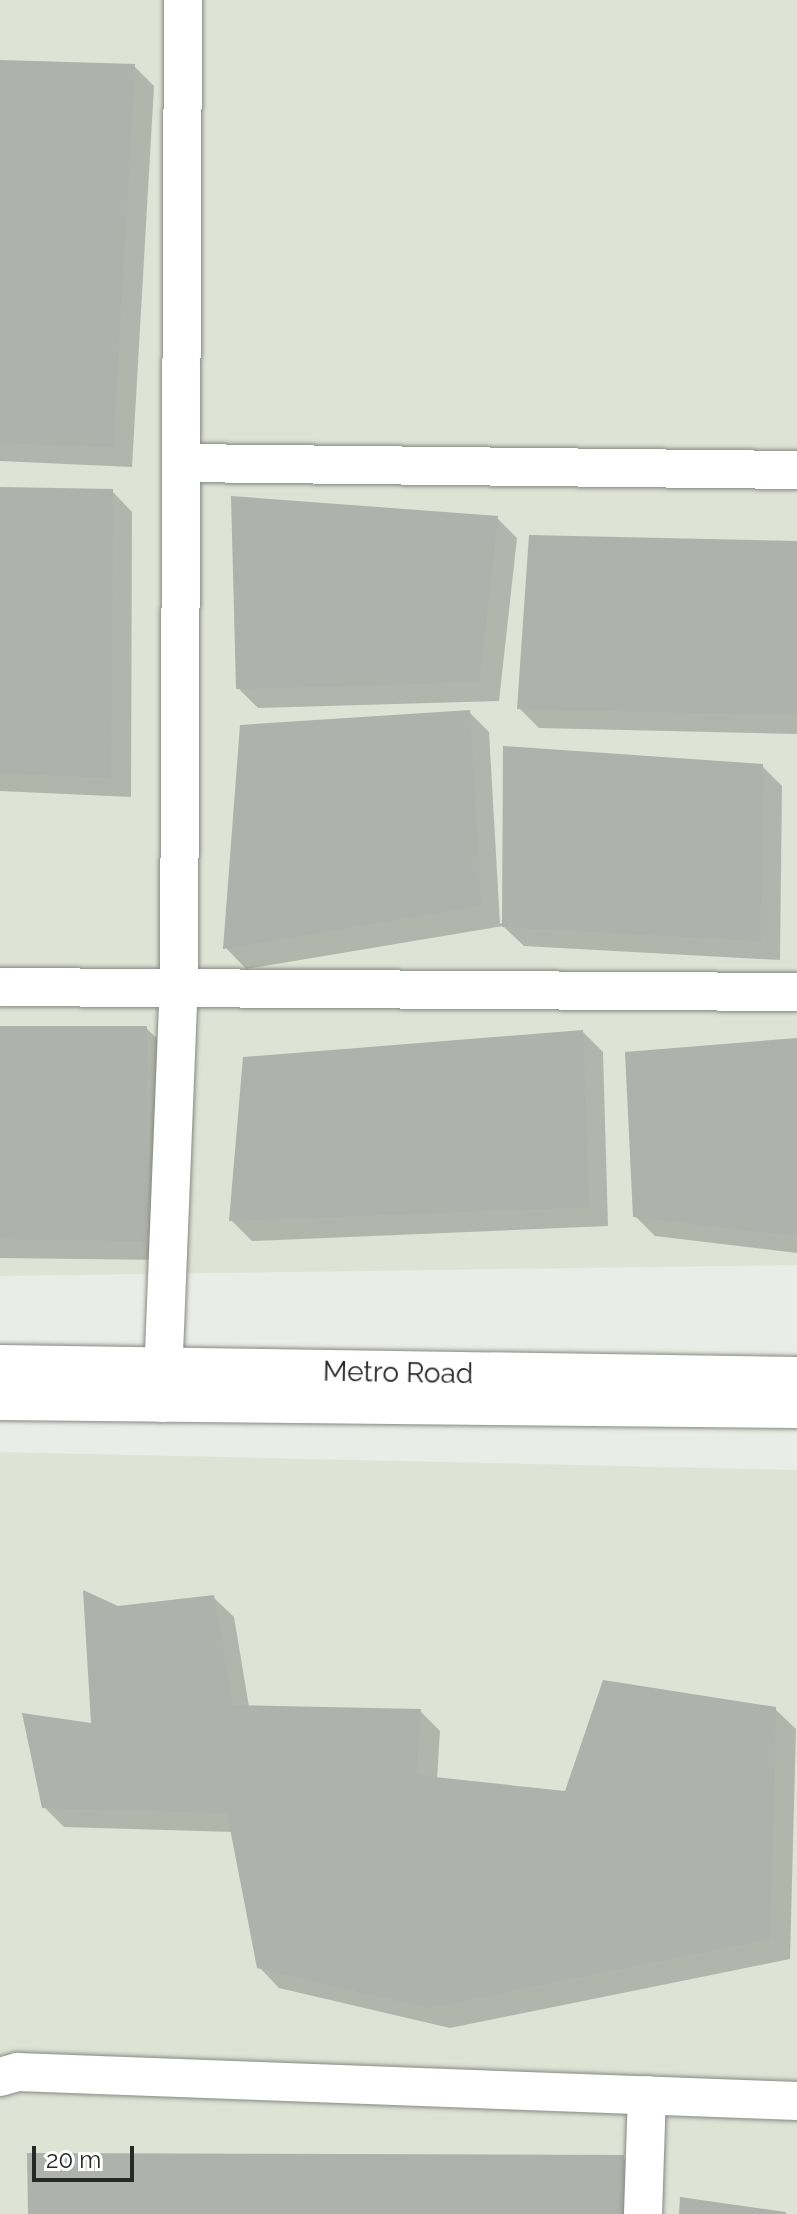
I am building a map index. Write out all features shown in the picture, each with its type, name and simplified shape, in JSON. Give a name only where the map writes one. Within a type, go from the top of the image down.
[{"type":"street","points":[[163,1385],[179,986],[183,0]]},
{"type":"street","points":[[181,463],[797,470]]},
{"type":"street","points":[[0,987],[797,992]]},
{"type":"street","name":"Metro Road","points":[[0,1364],[163,1385],[797,1409]]},
{"type":"street","name":"Metro Road","points":[[0,1401],[163,1385],[797,1376]]},
{"type":"street","points":[[0,2077],[18,2072],[797,2101]]},
{"type":"street","points":[[643,2214],[647,2095]]},
{"type":"shaded area","points":[[0,0],[797,0],[797,1265],[0,1276]]},
{"type":"shaded area","points":[[0,1452],[797,1470],[797,2214],[0,2214]]},
{"type":"building","points":[[0,60],[135,64],[113,447],[0,443]]},
{"type":"building","points":[[0,487],[113,489],[111,778],[0,773]]},
{"type":"building","points":[[231,496],[498,516],[479,682],[236,689]]},
{"type":"building","points":[[529,535],[797,541],[797,715],[517,709]]},
{"type":"building","points":[[470,710],[481,906],[223,949],[240,725]]},
{"type":"building","points":[[503,746],[763,764],[761,941],[502,927]]},
{"type":"building","points":[[0,1026],[147,1026],[146,1241],[0,1239]]},
{"type":"building","points":[[583,1030],[589,1207],[229,1221],[243,1057]]},
{"type":"building","points":[[797,1038],[797,1236],[633,1217],[625,1052]]},
{"type":"building","points":[[83,1590],[118,1606],[214,1595],[233,1705],[421,1709],[416,1775],[565,1791],[603,1680],[776,1707],[770,1939],[428,2008],[257,1968],[227,1813],[42,1808],[22,1713],[91,1723]]},
{"type":"building","points":[[27,2153],[624,2155],[620,2214],[28,2214]]},
{"type":"building","points":[[680,2197],[786,2212],[786,2214],[679,2214]]}]
